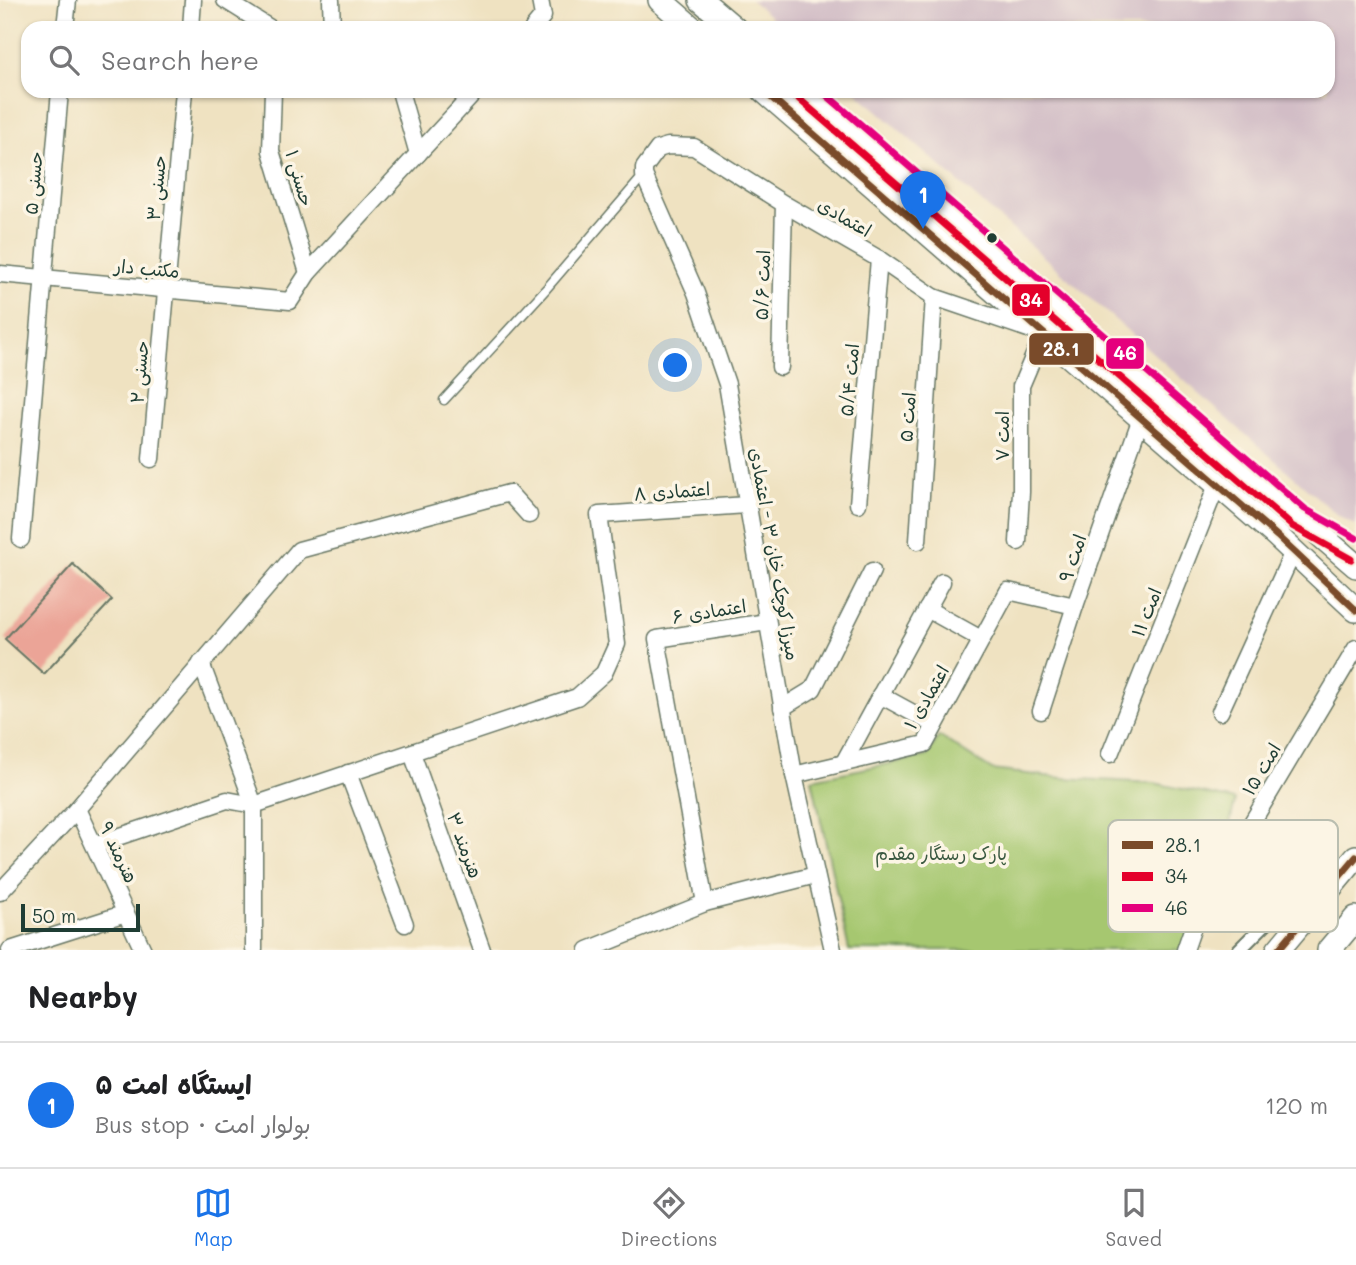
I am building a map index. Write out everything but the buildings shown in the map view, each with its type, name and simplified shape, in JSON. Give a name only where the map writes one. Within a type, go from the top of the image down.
[{"type":"main road","points":[[660,0],[684,21]]},
{"type":"main road","points":[[701,0],[726,21]]},
{"type":"main road","points":[[772,98],[1141,418],[1356,610]]},
{"type":"main road","points":[[814,98],[1356,566]]},
{"type":"main road","points":[[1299,518],[1356,550]]},
{"type":"main road","points":[[1338,878],[1356,857]]},
{"type":"main road","points":[[1329,950],[1356,918]]},
{"type":"main road","points":[[1278,950],[1293,932]]},
{"type":"street","points":[[66,21],[68,0]]},
{"type":"street","points":[[192,21],[193,0]]},
{"type":"street","points":[[225,0],[259,21]]},
{"type":"street","points":[[331,0],[332,21]]},
{"type":"street","points":[[539,21],[543,16],[540,0]]},
{"type":"street","name":"حسنی ۵","points":[[21,539],[59,98]]},
{"type":"street","name":"حسنی ۳","points":[[165,289],[183,98]]},
{"type":"street","name":"حسنی ۱","points":[[273,98],[271,151],[308,273]]},
{"type":"street","points":[[402,98],[418,154]]},
{"type":"street","points":[[308,273],[469,98]]},
{"type":"street","name":"اعتمادی","points":[[644,174],[644,168],[658,149],[667,146],[694,147],[784,204],[879,259],[934,297],[1043,334]]},
{"type":"street","name":"میرزا کوچک خان ۳ - اعتمادی","points":[[644,174],[696,293],[727,384],[794,775],[833,950]]},
{"type":"street","name":"امت ۵/۶","points":[[779,367],[784,204]]},
{"type":"street","name":"امت ۵/۴","points":[[858,504],[879,259]]},
{"type":"street","name":"مکتب دار","points":[[0,274],[290,301],[308,273]]},
{"type":"street","name":"حسنی ۲","points":[[151,459],[165,289]]},
{"type":"street","name":"امت ۵","points":[[918,541],[934,297]]},
{"type":"street","name":"امت ۷","points":[[1018,542],[1021,386],[1043,334]]},
{"type":"street","name":"امت ۹","points":[[1041,711],[1141,418]]},
{"type":"street","name":"امت ۱۱","points":[[1110,754],[1217,485]]},
{"type":"street","points":[[0,892],[77,809],[299,550],[509,493],[529,515]]},
{"type":"street","name":"اعتمادی ۸","points":[[412,753],[578,697],[604,673],[617,644],[599,515],[747,505]]},
{"type":"street","points":[[1220,712],[1293,552]]},
{"type":"street","points":[[782,708],[813,689],[872,571]]},
{"type":"street","points":[[844,762],[942,582]]},
{"type":"street","name":"اعتمادی ۱","points":[[794,775],[925,744],[1008,591],[1075,606]]},
{"type":"street","points":[[927,609],[981,639]]},
{"type":"street","name":"اعتمادی ۶","points":[[705,903],[657,639],[767,622]]},
{"type":"street","name":"امت ۱۵","points":[[1253,820],[1356,648]]},
{"type":"street","points":[[201,663],[254,805],[254,950]]},
{"type":"street","points":[[880,695],[934,725]]},
{"type":"street","points":[[94,845],[227,800],[254,805],[412,753]]},
{"type":"street","name":"هنرمند ۳","points":[[412,753],[482,950]]},
{"type":"street","points":[[348,773],[405,924]]},
{"type":"street","name":"هنرمند ۹","points":[[77,809],[142,950]]},
{"type":"street","points":[[587,950],[705,903],[816,875]]},
{"type":"street","points":[[10,950],[126,913]]},
{"type":"street","name":"امت ۱۵","points":[[1185,950],[1191,932]]},
{"type":"street","points":[[1240,950],[1257,932]]},
{"type":"lane","points":[[444,400],[546,289],[644,174]]},
{"type":"shaded area","points":[[751,0],[1356,0],[1356,526],[1336,514],[863,98],[1335,98],[1335,21],[775,21]]},
{"type":"green space","name":"پارک رستگار مقدم","points":[[939,736],[992,770],[1062,778],[1154,783],[1235,800],[1231,820],[1108,820],[1108,932],[1190,932],[1181,950],[849,950],[812,779],[927,756]]},
{"type":"transit line","name":"28.1","points":[[772,98],[1277,536],[1356,610]]},
{"type":"transit line","name":"46","points":[[830,98],[1305,509],[1356,538]]},
{"type":"transit line","name":"34","points":[[799,99],[1292,526],[1351,559]]},
{"type":"transit line","name":"28.1","points":[[1338,878],[1356,857]]},
{"type":"transit line","name":"28.1","points":[[1278,950],[1293,932]]},
{"type":"place","name":"ایستگاه امت ۵","points":[[923,229]]}]
